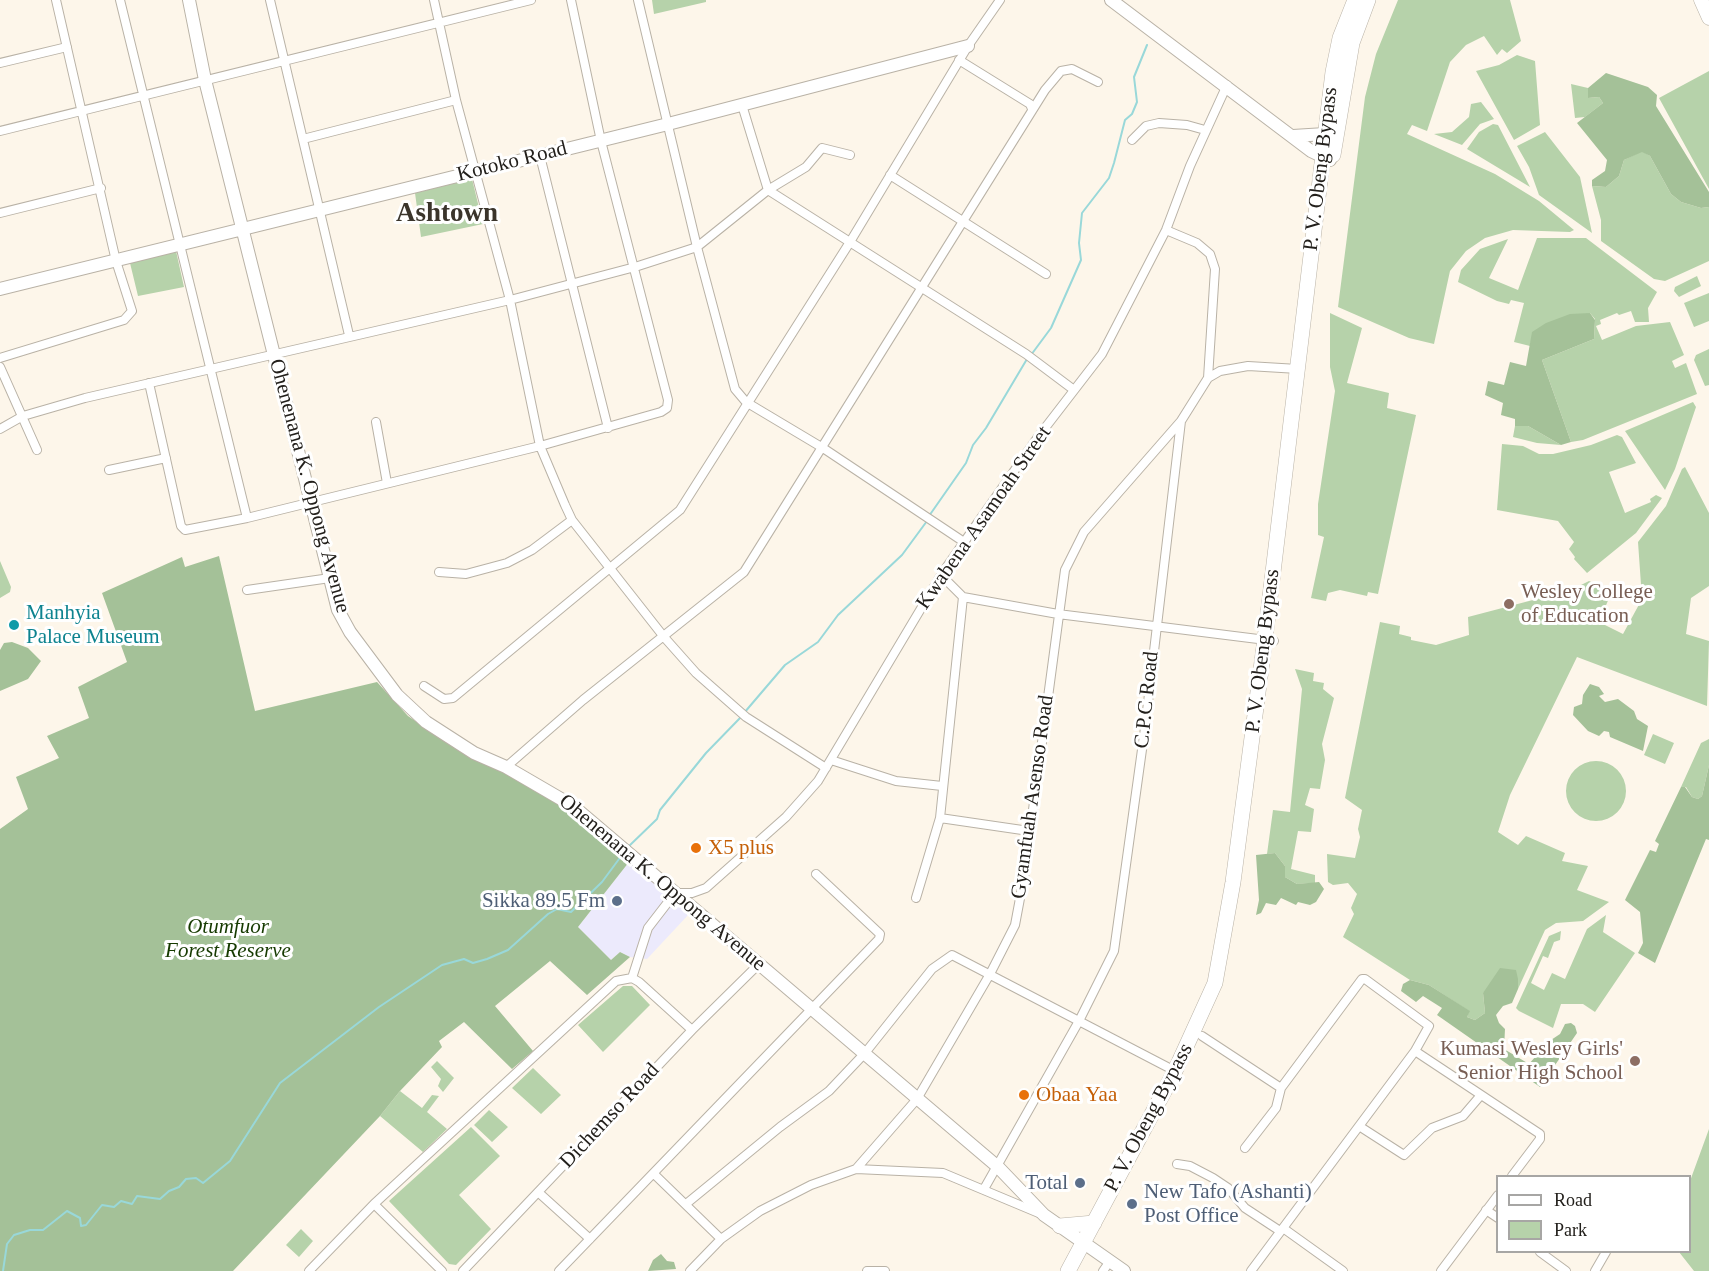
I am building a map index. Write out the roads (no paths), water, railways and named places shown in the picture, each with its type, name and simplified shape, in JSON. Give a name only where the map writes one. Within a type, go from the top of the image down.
[{"type":"highway","name":"P. V. Obeng Bypass","points":[[1068,1271],[1088,1246],[1202,1036],[1224,985],[1232,953],[1328,160],[1340,38],[1355,0]]},
{"type":"highway","name":"P. V. Obeng Bypass","points":[[1330,135],[1352,43],[1368,0]]},
{"type":"highway","name":"P. V. Obeng Bypass","points":[[1080,1271],[1094,1223],[1175,1071],[1212,994],[1222,951],[1270,640]]},
{"type":"highway","points":[[1060,1226],[1094,1223]]},
{"type":"main road","points":[[1701,0],[1709,18]]},
{"type":"street","points":[[0,358],[124,320],[132,311],[116,261],[56,0]]},
{"type":"street","points":[[120,0],[247,518]]},
{"type":"street","name":"Ohenenana K. Oppong Avenue","points":[[189,0],[205,80],[310,502],[338,610],[350,632],[409,707],[426,722],[465,747],[506,767],[573,806],[998,1167],[1044,1215],[1088,1246],[1107,1266],[1124,1271]]},
{"type":"street","points":[[270,0],[349,335]]},
{"type":"street","points":[[434,0],[456,100],[510,300],[540,446],[572,520],[664,637],[696,673],[746,717],[829,764],[896,781],[942,786]]},
{"type":"street","points":[[0,131],[284,60],[440,25],[531,0]]},
{"type":"street","points":[[149,383],[182,529],[247,518],[540,446],[608,428],[661,412],[667,408],[668,400],[601,141],[571,0]]},
{"type":"street","points":[[638,0],[697,247],[732,380],[746,402],[823,448],[964,542]]},
{"type":"street","points":[[423,686],[444,699],[453,698],[680,510],[746,402],[850,242],[959,60],[1000,0]]},
{"type":"street","points":[[1111,0],[1328,160]]},
{"type":"street","name":"Kotoko Road","points":[[0,288],[601,141],[968,46]]},
{"type":"street","points":[[0,63],[67,47]]},
{"type":"street","points":[[959,60],[1030,104],[1032,109]]},
{"type":"street","points":[[506,767],[583,700],[744,572],[1032,109],[1061,70],[1072,69],[1098,82]]},
{"type":"street","name":"Kwabena Asamoah Street","points":[[675,893],[692,893],[706,888],[786,817],[818,781],[941,575],[1102,354],[1166,230],[1205,130],[1227,85]]},
{"type":"street","points":[[303,139],[456,100]]},
{"type":"street","points":[[742,105],[768,190],[1029,357],[1074,390]]},
{"type":"street","points":[[1132,140],[1146,126],[1159,123],[1187,125],[1205,130]]},
{"type":"street","points":[[1293,136],[1330,135]]},
{"type":"street","points":[[0,429],[23,416],[149,383],[212,370],[349,335],[510,300],[635,267],[697,247],[768,190],[806,166],[822,148],[850,155]]},
{"type":"street","points":[[540,156],[608,428]]},
{"type":"street","points":[[890,175],[1046,274]]},
{"type":"street","points":[[0,213],[101,188]]},
{"type":"street","points":[[1166,230],[1197,243],[1210,254],[1215,269],[1208,378]]},
{"type":"street","points":[[0,367],[37,450]]},
{"type":"street","points":[[1208,378],[1230,367],[1303,369]]},
{"type":"street","name":"C.P.C Road","points":[[984,1189],[1079,1021],[1114,951],[1145,728],[1155,626],[1181,421],[1208,378]]},
{"type":"street","points":[[1058,614],[1065,570],[1084,532],[1181,421]]},
{"type":"street","points":[[376,422],[387,483]]},
{"type":"street","points":[[109,470],[166,458]]},
{"type":"street","points":[[439,572],[466,574],[507,563],[531,550],[572,520]]},
{"type":"street","points":[[941,575],[963,597],[1058,614],[1270,640]]},
{"type":"street","points":[[247,590],[330,578]]},
{"type":"street","points":[[916,898],[940,818],[963,597]]},
{"type":"street","name":"Gyamfuah Asenso Road","points":[[856,1169],[917,1099],[990,974],[1015,925],[1058,614]]},
{"type":"street","points":[[940,818],[1029,831]]},
{"type":"street","points":[[559,1271],[813,1009],[880,936],[816,874]]},
{"type":"street","points":[[632,978],[648,928],[675,893]]},
{"type":"street","points":[[686,1204],[780,1127],[829,1091],[865,1053],[932,969],[945,957],[960,957],[1175,1071]]},
{"type":"street","name":"Dichemso Road","points":[[463,1271],[692,1030],[759,964]]},
{"type":"street","points":[[632,978],[692,1030]]},
{"type":"street","points":[[309,1271],[374,1204],[616,981],[632,978]]},
{"type":"street","points":[[1245,1149],[1276,1108],[1281,1088],[1364,979],[1429,1026],[1415,1051],[1251,1271]]},
{"type":"street","points":[[1202,1036],[1281,1088]]},
{"type":"street","points":[[1415,1051],[1540,1134],[1540,1139],[1513,1175]]},
{"type":"street","points":[[1359,1126],[1404,1155],[1432,1128],[1463,1116],[1481,1095]]},
{"type":"street","points":[[1177,1164],[1190,1166],[1228,1188],[1245,1208],[1343,1271]]},
{"type":"street","points":[[690,1271],[721,1239],[760,1211],[811,1185],[856,1169],[944,1173],[1044,1215]]},
{"type":"street","points":[[654,1174],[721,1239]]},
{"type":"street","points":[[538,1192],[590,1239]]},
{"type":"street","points":[[1441,1271],[1496,1196]]},
{"type":"street","points":[[374,1204],[442,1271]]},
{"type":"street","points":[[1486,1210],[1496,1217]]},
{"type":"street","points":[[1543,1253],[1566,1271]]},
{"type":"street","points":[[1595,1271],[1605,1253]]},
{"type":"street","points":[[867,1271],[885,1271]]},
{"type":"waterway","points":[[1031,355],[1051,328],[1081,260],[1079,243],[1082,213],[1109,178],[1125,120],[1132,114],[1137,102],[1134,77],[1147,45]]},
{"type":"waterway","points":[[929,516],[966,463],[973,445],[986,428],[1027,359]]},
{"type":"waterway","points":[[744,713],[785,665],[818,642],[838,615],[902,555],[927,521]]},
{"type":"waterway","points":[[627,848],[657,819],[660,810],[706,753],[741,717]]},
{"type":"waterway","points":[[3,1271],[7,1244],[14,1235],[30,1230],[43,1230],[67,1211],[80,1218],[81,1226],[86,1225],[102,1205],[114,1207],[121,1201],[132,1204],[137,1196],[160,1199],[169,1191],[179,1187],[186,1179],[196,1178],[203,1183],[230,1161],[280,1083],[379,1007],[442,965],[464,959],[473,963],[487,959],[508,950],[548,914],[557,909],[571,912],[602,882],[622,855]]},
{"type":"place","name":"Wesley College of Education","points":[[1509,604]]},
{"type":"place","name":"Manhyia Palace Museum","points":[[14,625]]},
{"type":"place","name":"X5 plus","points":[[696,848]]},
{"type":"place","name":"Sikka 89.5 Fm","points":[[617,901]]},
{"type":"place","name":"Kumasi Wesley Girls' Senior High School","points":[[1635,1061]]},
{"type":"place","name":"Obaa Yaa","points":[[1024,1095]]},
{"type":"place","name":"Total","points":[[1080,1183]]},
{"type":"place","name":"New Tafo (Ashanti) Post Office","points":[[1132,1204]]},
{"type":"district","name":"Ashtown","points":[[447,214]]},
{"type":"park label","name":"Otumfuor Forest Reserve","points":[[228,939]]}]
